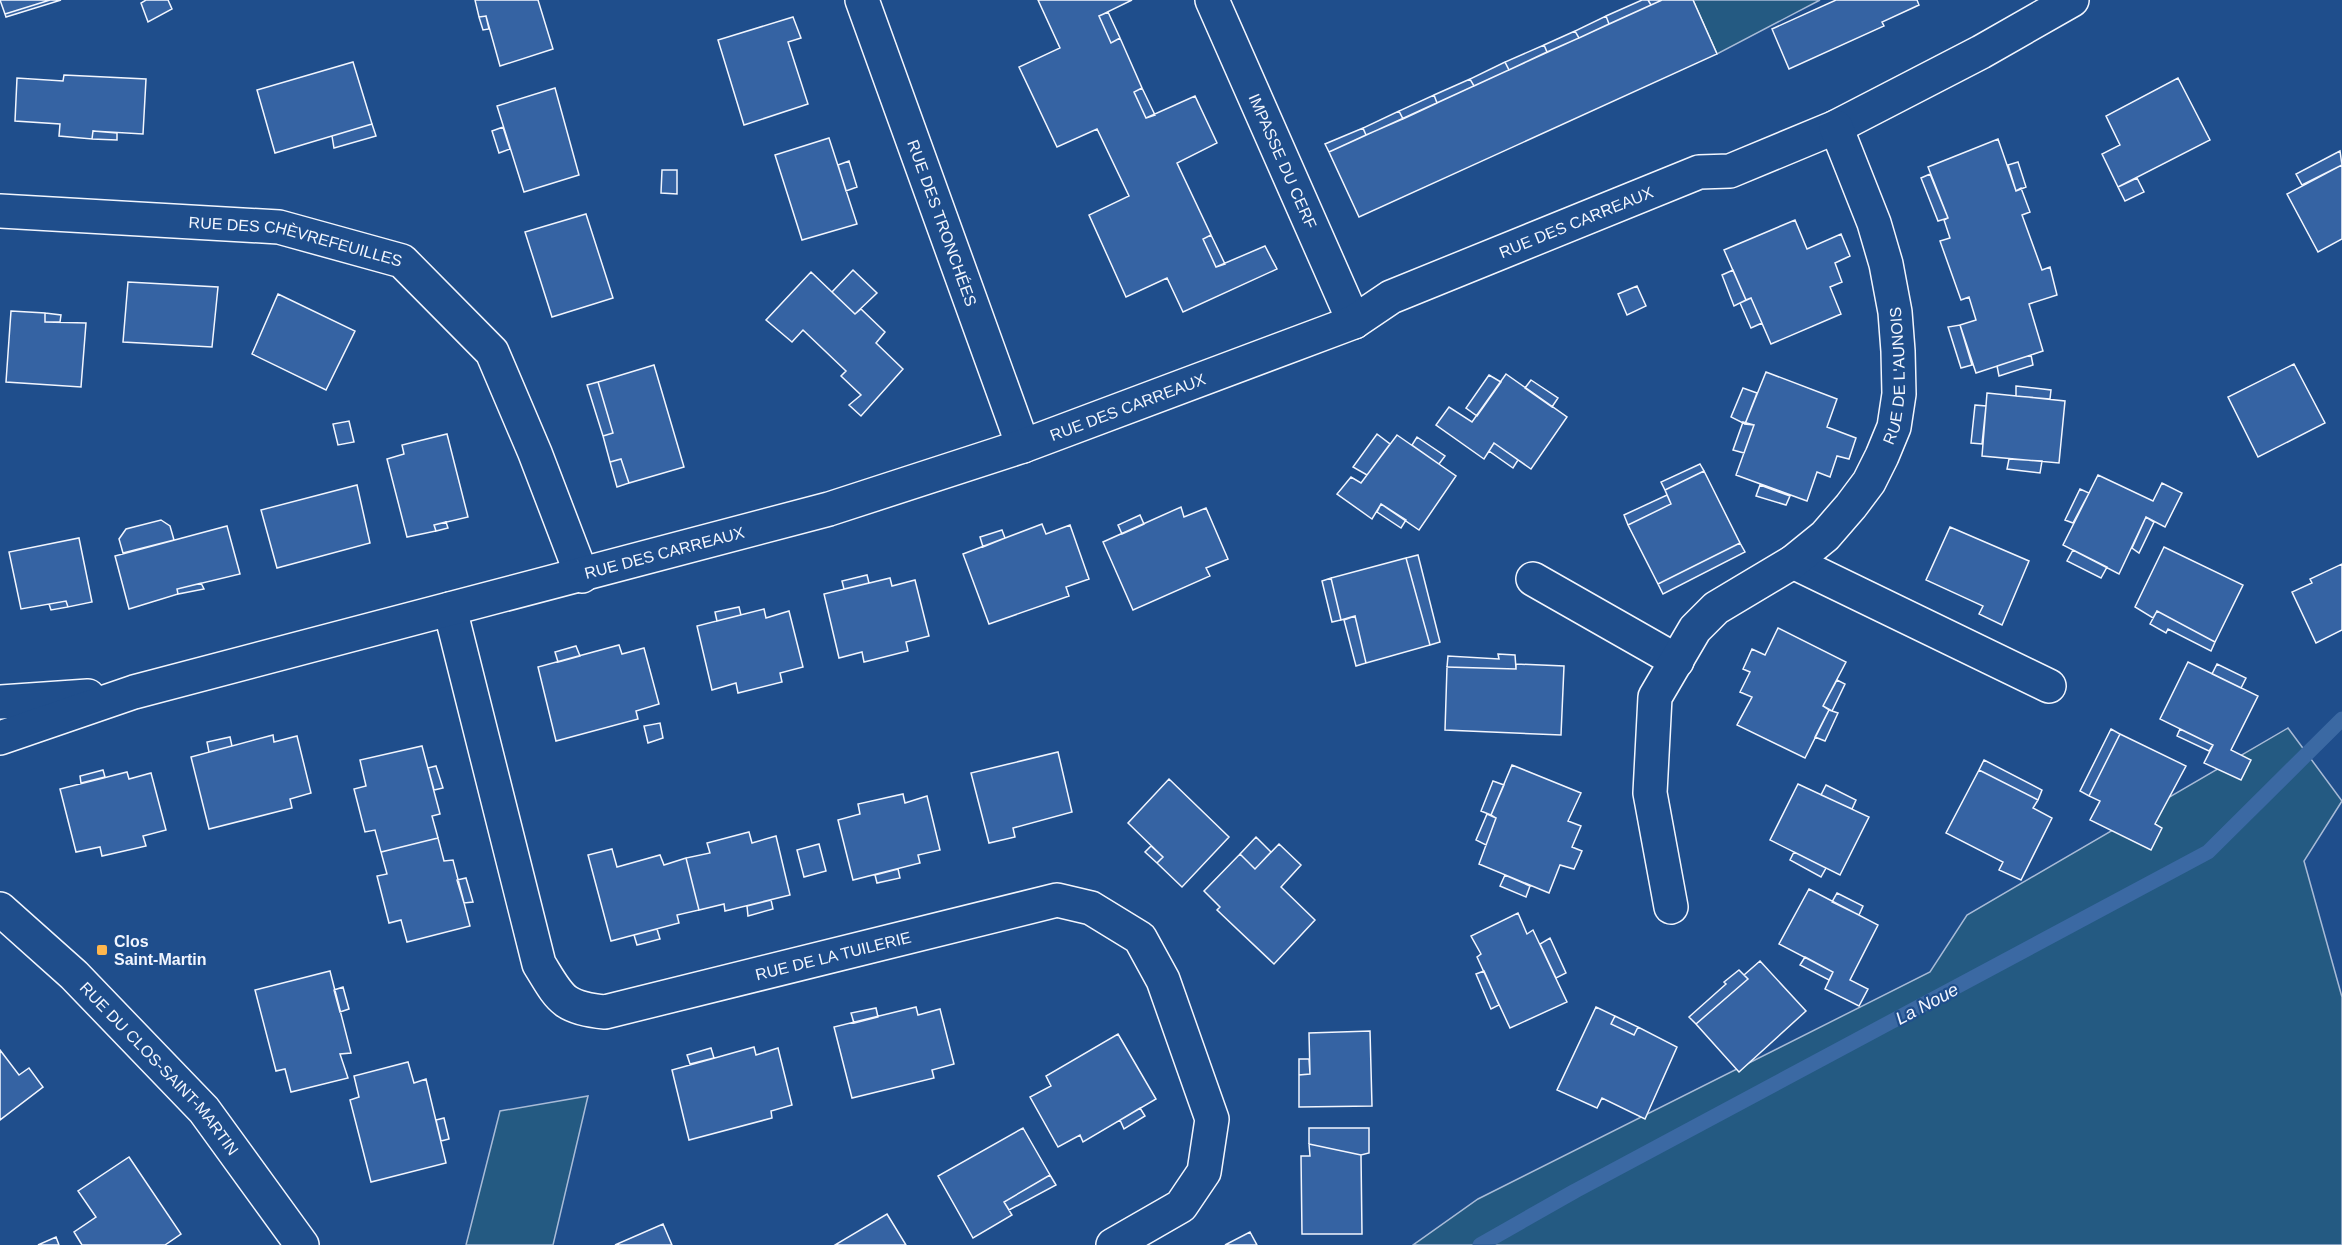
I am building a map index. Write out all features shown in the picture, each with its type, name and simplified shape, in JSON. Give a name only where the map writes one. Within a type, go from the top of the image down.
[{"type":"street","name":"RUE DES TRONCHÉES","points":[[862,0],[1023,446]]},
{"type":"street","name":"IMPASSE DU CERF","points":[[1212,0],[1354,322]]},
{"type":"street","name":"RUE DES CARREAUX","points":[[0,738],[135,692],[582,576],[829,509],[1023,446],[1354,322],[1391,297],[1699,172],[1730,171],[1836,127],[1981,52],[2072,0]]},
{"type":"street","name":"RUE DE L'AUNOIS","points":[[1671,907],[1650,793],[1655,697],[1695,629],[1716,608],[1793,562],[1825,536],[1869,482],[1894,427],[1899,394],[1895,312],[1886,264],[1874,223],[1836,127]]},
{"type":"street","name":"RUE DES CHÈVREFEUILLES","points":[[0,211],[279,227],[402,261],[492,352],[535,453],[582,576]]},
{"type":"street","points":[[1793,562],[2049,686]]},
{"type":"street","points":[[1533,579],[1677,660]]},
{"type":"street","name":"RUE DE LA TUILERIE","points":[[450,609],[539,964],[559,997],[581,1010],[605,1012],[1057,900],[1091,909],[1140,938],[1163,980],[1212,1119],[1204,1172],[1180,1206],[1113,1245]]},
{"type":"street","name":"RUE DES CARREAUX","points":[[0,702],[135,692]]},
{"type":"street","name":"RUE DU CLOS-SAINT-MARTIN","points":[[0,909],[74,975],[204,1110],[302,1245]]},
{"type":"shaded area","points":[[1693,0],[1820,0],[1717,54]]},
{"type":"shaded area","points":[[2288,728],[2342,801],[2304,861],[2342,997],[2342,1245],[1413,1245],[1478,1199],[1930,972],[1967,915]]},
{"type":"shaded area","points":[[588,1096],[553,1245],[466,1245],[500,1111]]},
{"type":"building","points":[[0,0],[50,0],[5,14]]},
{"type":"building","points":[[50,0],[61,0],[6,17],[5,14]]},
{"type":"building","points":[[146,0],[168,0],[172,9],[148,22],[141,3]]},
{"type":"building","points":[[475,0],[538,0],[553,49],[500,66],[486,16],[479,17]]},
{"type":"building","points":[[1038,0],[1132,0],[1099,16],[1111,43],[1120,38],[1142,88],[1134,92],[1146,118],[1195,96],[1217,143],[1177,163],[1211,235],[1203,239],[1216,267],[1265,246],[1277,269],[1183,312],[1167,278],[1126,297],[1089,215],[1129,196],[1097,129],[1057,147],[1019,67],[1060,48]]},
{"type":"building","points":[[1642,0],[1648,0],[1651,5],[1609,24],[1606,16]]},
{"type":"building","points":[[1648,0],[1662,0],[1651,5]]},
{"type":"building","points":[[1662,0],[1693,0],[1717,54],[1359,217],[1329,152]]},
{"type":"building","points":[[1836,0],[1917,0],[1919,5],[1882,22],[1884,26],[1789,69],[1772,29]]},
{"type":"building","points":[[1108,12],[1120,38],[1111,43],[1099,16]]},
{"type":"building","points":[[486,16],[489,29],[483,30],[479,17]]},
{"type":"building","points":[[1606,16],[1609,24],[1579,38],[1575,31]]},
{"type":"building","points":[[793,17],[801,38],[788,42],[808,104],[744,125],[718,40]]},
{"type":"building","points":[[1575,31],[1579,38],[1547,52],[1544,45]]},
{"type":"building","points":[[1544,45],[1547,52],[1509,70],[1505,62]]},
{"type":"building","points":[[353,62],[372,124],[275,153],[257,90]]},
{"type":"building","points":[[1505,62],[1509,70],[1474,86],[1470,79]]},
{"type":"building","points":[[64,75],[146,79],[143,134],[93,131],[92,139],[59,136],[60,124],[15,121],[17,78],[63,81]]},
{"type":"building","points":[[2178,78],[2210,140],[2118,187],[2102,154],[2120,145],[2106,116]]},
{"type":"building","points":[[1470,79],[1474,86],[1437,103],[1434,95]]},
{"type":"building","points":[[555,88],[579,175],[524,192],[497,106]]},
{"type":"building","points":[[1142,88],[1155,115],[1146,118],[1134,92]]},
{"type":"building","points":[[1434,95],[1437,103],[1403,119],[1399,111]]},
{"type":"building","points":[[1399,111],[1403,119],[1366,135],[1363,128]]},
{"type":"building","points":[[372,124],[376,136],[334,148],[332,136]]},
{"type":"building","points":[[503,127],[510,149],[499,153],[492,131]]},
{"type":"building","points":[[1363,128],[1366,135],[1329,152],[1325,144]]},
{"type":"building","points":[[93,131],[117,133],[117,140],[92,139]]},
{"type":"building","points":[[829,138],[857,224],[802,240],[775,155]]},
{"type":"building","points":[[1998,139],[2016,191],[2021,188],[2030,212],[2022,215],[2042,270],[2050,267],[2057,295],[2029,304],[2043,351],[1976,373],[1960,325],[1976,320],[1969,297],[1961,300],[1940,241],[1950,238],[1944,220],[1948,218],[1928,167]]},
{"type":"building","points":[[2340,151],[2342,165],[2302,185],[2296,174]]},
{"type":"building","points":[[849,161],[857,187],[846,191],[838,165]]},
{"type":"building","points":[[2018,162],[2026,187],[2016,191],[2008,165]]},
{"type":"building","points":[[2342,165],[2342,239],[2318,252],[2287,194]]},
{"type":"building","points":[[662,170],[677,170],[677,194],[661,193]]},
{"type":"building","points":[[1930,174],[1948,218],[1938,221],[1921,178]]},
{"type":"building","points":[[2137,178],[2144,192],[2125,201],[2118,187]]},
{"type":"building","points":[[586,214],[613,298],[552,317],[525,232]]},
{"type":"building","points":[[1795,220],[1807,249],[1841,234],[1850,256],[1835,263],[1842,282],[1830,287],[1841,314],[1771,344],[1751,298],[1746,300],[1724,250]]},
{"type":"building","points":[[1211,235],[1225,264],[1216,267],[1203,239]]},
{"type":"building","points":[[853,270],[877,293],[855,314],[832,292]]},
{"type":"building","points":[[1733,270],[1746,300],[1734,306],[1722,275]]},
{"type":"building","points":[[811,272],[855,314],[861,309],[885,332],[876,343],[903,369],[861,416],[849,405],[861,395],[841,376],[846,371],[803,330],[792,342],[766,320]]},
{"type":"building","points":[[128,282],[218,287],[212,347],[123,342]]},
{"type":"building","points":[[1637,286],[1646,306],[1627,315],[1618,294]]},
{"type":"building","points":[[278,294],[355,331],[326,390],[252,354]]},
{"type":"building","points":[[1751,298],[1762,323],[1751,328],[1740,303]]},
{"type":"building","points":[[11,311],[45,313],[45,322],[86,323],[81,387],[6,382]]},
{"type":"building","points":[[45,313],[61,315],[60,322],[45,322]]},
{"type":"building","points":[[1960,325],[1972,365],[1961,368],[1948,327]]},
{"type":"building","points":[[2031,355],[2033,365],[1999,376],[1997,366]]},
{"type":"building","points":[[2294,364],[2325,423],[2258,457],[2228,397]]},
{"type":"building","points":[[654,365],[684,467],[629,483],[621,459],[610,462],[603,436],[613,433],[598,382]]},
{"type":"building","points":[[1766,372],[1837,399],[1827,427],[1856,438],[1849,459],[1837,456],[1830,477],[1817,472],[1807,501],[1736,475],[1754,425],[1745,424]]},
{"type":"building","points":[[1506,374],[1567,417],[1531,469],[1494,443],[1484,459],[1436,425],[1449,407],[1472,422]]},
{"type":"building","points":[[1489,375],[1501,382],[1477,416],[1466,408]]},
{"type":"building","points":[[1531,380],[1558,398],[1552,407],[1525,388]]},
{"type":"building","points":[[598,382],[613,433],[603,436],[587,385]]},
{"type":"building","points":[[2016,386],[2051,390],[2050,399],[2016,396]]},
{"type":"building","points":[[1743,388],[1757,393],[1745,424],[1731,417]]},
{"type":"building","points":[[1987,393],[2065,401],[2059,463],[1982,456]]},
{"type":"building","points":[[1975,405],[1986,406],[1982,444],[1971,443]]},
{"type":"building","points":[[349,421],[354,442],[338,445],[333,424]]},
{"type":"building","points":[[1743,422],[1754,425],[1744,453],[1733,450]]},
{"type":"building","points":[[447,434],[468,517],[434,525],[436,531],[407,537],[387,459],[404,454],[402,445]]},
{"type":"building","points":[[1377,434],[1390,444],[1367,475],[1353,467]]},
{"type":"building","points":[[1397,435],[1456,476],[1419,530],[1381,504],[1372,519],[1337,494],[1351,477],[1361,483]]},
{"type":"building","points":[[1417,437],[1445,456],[1439,464],[1412,445]]},
{"type":"building","points":[[1494,443],[1518,460],[1513,468],[1489,451]]},
{"type":"building","points":[[621,459],[629,483],[617,487],[610,462]]},
{"type":"building","points":[[2009,459],[2042,461],[2040,473],[2007,469]]},
{"type":"building","points":[[1700,464],[1704,471],[1665,490],[1661,482]]},
{"type":"building","points":[[1704,471],[1740,543],[1658,584],[1628,525],[1671,504],[1665,490]]},
{"type":"building","points":[[2098,475],[2153,501],[2162,483],[2182,493],[2165,527],[2146,517],[2119,574],[2063,545]]},
{"type":"building","points":[[357,485],[370,543],[277,568],[261,510]]},
{"type":"building","points":[[1760,485],[1790,496],[1786,505],[1756,496]]},
{"type":"building","points":[[2080,489],[2089,493],[2073,523],[2065,520]]},
{"type":"building","points":[[1667,495],[1671,504],[1628,525],[1624,515]]},
{"type":"building","points":[[1381,504],[1406,520],[1401,528],[1377,512]]},
{"type":"building","points":[[1181,507],[1184,517],[1206,508],[1228,559],[1206,568],[1210,576],[1133,610],[1103,542]]},
{"type":"building","points":[[1140,515],[1144,524],[1122,534],[1118,525]]},
{"type":"building","points":[[2146,517],[2154,522],[2139,553],[2132,548]]},
{"type":"building","points":[[161,520],[170,526],[174,540],[123,553],[119,539],[126,529]]},
{"type":"building","points":[[446,522],[448,528],[436,531],[434,525]]},
{"type":"building","points":[[1042,524],[1046,534],[1070,525],[1089,579],[1066,587],[1069,596],[989,624],[963,554]]},
{"type":"building","points":[[227,526],[240,574],[177,589],[178,594],[129,609],[115,556]]},
{"type":"building","points":[[1950,527],[2029,561],[2002,625],[1979,614],[1983,606],[1926,580]]},
{"type":"building","points":[[1002,530],[1005,538],[983,547],[980,537]]},
{"type":"building","points":[[79,538],[92,602],[68,607],[66,601],[21,609],[9,552]]},
{"type":"building","points":[[1740,543],[1745,552],[1663,594],[1658,584]]},
{"type":"building","points":[[2164,547],[2243,585],[2215,642],[2157,611],[2153,618],[2135,607]]},
{"type":"building","points":[[2073,550],[2107,567],[2101,578],[2067,561]]},
{"type":"building","points":[[1418,555],[1440,642],[1430,645],[1406,558]]},
{"type":"building","points":[[1406,558],[1430,645],[1366,663],[1355,616],[1341,620],[1331,578]]},
{"type":"building","points":[[2342,564],[2342,630],[2316,643],[2292,592],[2312,583],[2310,579]]},
{"type":"building","points":[[867,575],[869,583],[844,589],[842,581]]},
{"type":"building","points":[[890,578],[892,586],[915,580],[929,636],[906,642],[908,651],[864,662],[862,652],[839,658],[824,594]]},
{"type":"building","points":[[1331,578],[1341,620],[1332,622],[1322,581]]},
{"type":"building","points":[[201,583],[204,589],[178,594],[177,589]]},
{"type":"building","points":[[66,601],[68,607],[51,610],[49,604]]},
{"type":"building","points":[[739,607],[741,615],[717,621],[715,612]]},
{"type":"building","points":[[764,609],[766,618],[789,611],[803,667],[780,673],[782,682],[738,693],[736,683],[712,690],[697,626]]},
{"type":"building","points":[[2157,611],[2215,642],[2211,651],[2168,629],[2166,633],[2150,624]]},
{"type":"building","points":[[1355,616],[1366,663],[1356,666],[1344,620]]},
{"type":"building","points":[[1778,628],[1846,662],[1823,706],[1829,710],[1805,758],[1737,725],[1752,697],[1740,692],[1750,672],[1743,669],[1752,649],[1765,655]]},
{"type":"building","points":[[619,645],[622,654],[644,648],[659,704],[636,711],[638,719],[556,741],[538,667]]},
{"type":"building","points":[[576,646],[580,656],[558,662],[555,652]]},
{"type":"building","points":[[1498,654],[1515,655],[1516,669],[1447,667],[1448,656],[1499,659]]},
{"type":"building","points":[[2188,662],[2258,696],[2231,750],[2251,760],[2241,780],[2204,763],[2213,745],[2160,719]]},
{"type":"building","points":[[1516,664],[1564,666],[1561,735],[1445,730],[1447,667],[1516,669]]},
{"type":"building","points":[[2217,664],[2246,678],[2241,688],[2212,674]]},
{"type":"building","points":[[1837,680],[1845,684],[1832,711],[1823,706]]},
{"type":"building","points":[[1829,710],[1838,713],[1825,741],[1815,737]]},
{"type":"building","points":[[660,723],[663,738],[648,743],[644,726]]},
{"type":"building","points":[[2111,729],[2120,734],[2089,796],[2080,791]]},
{"type":"building","points":[[2180,729],[2213,745],[2209,751],[2177,736]]},
{"type":"building","points":[[2120,734],[2186,766],[2155,824],[2162,828],[2151,850],[2090,820],[2100,801],[2089,796]]},
{"type":"building","points":[[273,735],[274,742],[297,736],[311,793],[290,799],[292,808],[209,829],[191,757]]},
{"type":"building","points":[[230,737],[232,746],[209,752],[207,742]]},
{"type":"building","points":[[422,746],[440,814],[432,816],[438,838],[381,852],[375,830],[365,832],[354,789],[366,786],[360,760]]},
{"type":"building","points":[[1058,752],[1072,812],[1013,828],[1015,837],[989,843],[971,773]]},
{"type":"building","points":[[1984,760],[2042,790],[2038,800],[1979,770]]},
{"type":"building","points":[[1512,765],[1581,793],[1568,821],[1581,826],[1572,847],[1582,851],[1574,869],[1560,865],[1549,893],[1479,864],[1496,818],[1491,815]]},
{"type":"building","points":[[436,766],[443,788],[434,790],[428,768]]},
{"type":"building","points":[[103,770],[105,777],[81,783],[80,776]]},
{"type":"building","points":[[1979,770],[2038,800],[2033,808],[2052,818],[2021,880],[1999,870],[2003,862],[1946,833]]},
{"type":"building","points":[[127,772],[129,779],[151,773],[166,830],[143,836],[146,846],[102,856],[100,847],[76,852],[60,789]]},
{"type":"building","points":[[1169,779],[1229,837],[1182,887],[1157,863],[1163,857],[1128,823]]},
{"type":"building","points":[[1493,781],[1504,785],[1491,815],[1481,811]]},
{"type":"building","points":[[1798,784],[1869,817],[1840,875],[1770,840]]},
{"type":"building","points":[[1826,785],[1856,800],[1852,809],[1821,795]]},
{"type":"building","points":[[903,794],[905,803],[927,796],[940,850],[918,855],[920,863],[853,880],[838,820],[860,814],[858,804]]},
{"type":"building","points":[[1487,814],[1496,818],[1486,845],[1476,840]]},
{"type":"building","points":[[749,832],[752,843],[776,836],[790,895],[725,911],[724,904],[699,910],[686,858],[710,853],[707,843]]},
{"type":"building","points":[[1256,837],[1271,852],[1255,869],[1240,854]]},
{"type":"building","points":[[438,838],[444,861],[453,860],[470,926],[407,942],[401,920],[389,923],[377,876],[387,874],[381,852]]},
{"type":"building","points":[[819,844],[826,871],[804,877],[797,850]]},
{"type":"building","points":[[1279,844],[1301,865],[1281,887],[1315,920],[1274,964],[1217,910],[1220,907],[1204,891],[1240,854],[1255,869]]},
{"type":"building","points":[[1151,846],[1163,857],[1157,863],[1145,852]]},
{"type":"building","points":[[612,849],[617,867],[660,855],[664,865],[686,858],[699,910],[677,915],[679,923],[611,941],[588,855]]},
{"type":"building","points":[[1794,852],[1826,868],[1821,877],[1790,860]]},
{"type":"building","points":[[898,869],[900,878],[877,883],[875,875]]},
{"type":"building","points":[[1505,875],[1530,886],[1526,897],[1500,886]]},
{"type":"building","points":[[466,878],[473,902],[464,903],[457,880]]},
{"type":"building","points":[[1809,889],[1878,925],[1850,980],[1868,989],[1859,1006],[1825,989],[1833,972],[1779,944]]},
{"type":"building","points":[[1837,893],[1863,906],[1859,915],[1832,902]]},
{"type":"building","points":[[771,900],[773,909],[748,916],[747,906]]},
{"type":"building","points":[[1518,913],[1527,934],[1533,930],[1567,1002],[1510,1028],[1477,957],[1481,954],[1471,936]]},
{"type":"building","points":[[657,929],[660,939],[637,945],[634,935]]},
{"type":"building","points":[[1550,938],[1566,973],[1556,978],[1540,944]]},
{"type":"building","points":[[1805,957],[1833,972],[1829,980],[1800,965]]},
{"type":"building","points":[[1760,961],[1806,1011],[1739,1072],[1696,1024],[1748,979],[1744,975]]},
{"type":"building","points":[[1739,970],[1748,979],[1696,1024],[1689,1017]]},
{"type":"building","points":[[330,971],[351,1053],[340,1054],[348,1078],[291,1092],[285,1069],[276,1071],[255,990]]},
{"type":"building","points":[[1484,971],[1499,1005],[1491,1009],[1476,974]]},
{"type":"building","points":[[343,987],[349,1009],[340,1012],[334,990]]},
{"type":"building","points":[[916,1007],[918,1015],[940,1009],[954,1064],[932,1070],[934,1078],[852,1098],[834,1027]]},
{"type":"building","points":[[1596,1007],[1615,1016],[1611,1024],[1634,1035],[1638,1027],[1677,1047],[1645,1119],[1602,1098],[1597,1108],[1557,1090]]},
{"type":"building","points":[[876,1008],[878,1017],[854,1023],[851,1013]]},
{"type":"building","points":[[1615,1016],[1638,1027],[1634,1035],[1611,1024]]},
{"type":"building","points":[[1370,1031],[1372,1106],[1299,1107],[1299,1075],[1310,1074],[1309,1033]]},
{"type":"building","points":[[1118,1034],[1156,1099],[1083,1142],[1080,1135],[1058,1147],[1030,1097],[1051,1086],[1046,1076]]},
{"type":"building","points":[[754,1047],[756,1055],[778,1048],[792,1105],[771,1111],[772,1118],[689,1140],[672,1070]]},
{"type":"building","points":[[711,1048],[714,1058],[690,1064],[687,1055]]},
{"type":"building","points":[[0,1050],[19,1075],[29,1068],[43,1087],[0,1120]]},
{"type":"building","points":[[1299,1059],[1309,1059],[1310,1074],[1299,1075]]},
{"type":"building","points":[[408,1062],[414,1083],[426,1079],[446,1163],[371,1182],[350,1100],[359,1097],[354,1076]]},
{"type":"building","points":[[1140,1108],[1145,1116],[1124,1129],[1120,1120]]},
{"type":"building","points":[[444,1118],[449,1139],[441,1141],[436,1120]]},
{"type":"building","points":[[1023,1128],[1050,1175],[1004,1202],[1012,1215],[973,1238],[938,1176]]},
{"type":"building","points":[[1309,1128],[1369,1128],[1369,1153],[1361,1155],[1309,1144]]},
{"type":"building","points":[[1309,1144],[1361,1155],[1362,1234],[1302,1234],[1301,1156],[1310,1156]]},
{"type":"building","points":[[129,1157],[181,1234],[165,1245],[82,1245],[74,1232],[96,1217],[78,1191]]},
{"type":"building","points":[[1050,1175],[1056,1185],[1009,1210],[1004,1202]]},
{"type":"building","points":[[887,1214],[906,1245],[835,1245]]},
{"type":"building","points":[[663,1224],[672,1245],[615,1245]]},
{"type":"building","points":[[1250,1232],[1257,1245],[1225,1245]]},
{"type":"building","points":[[56,1237],[59,1245],[38,1245]]},
{"type":"waterway","name":"La Noue","points":[[1480,1245],[1575,1191],[2208,852],[2342,719]]},
{"type":"place","name":"Clos Saint-Martin","points":[[102,950]]}]
